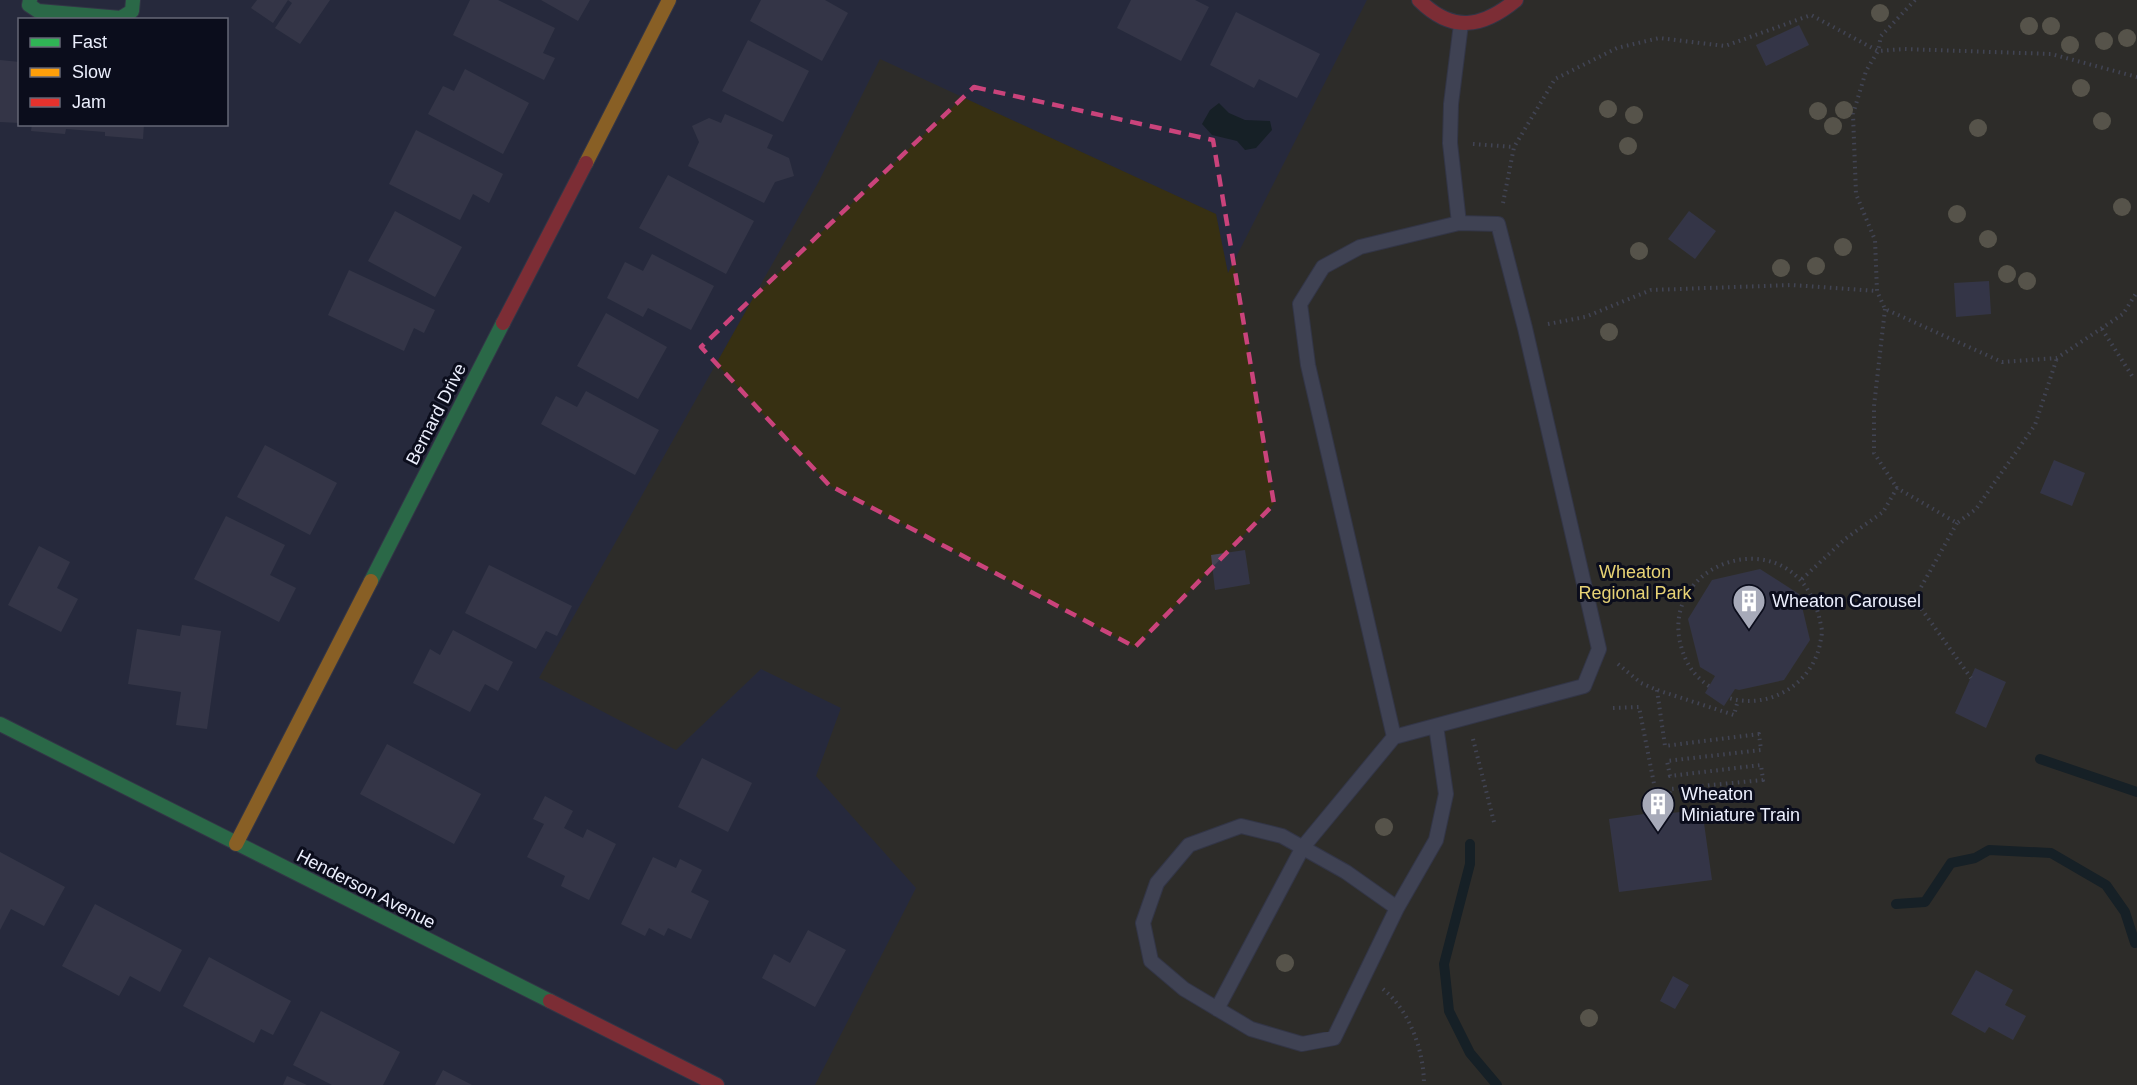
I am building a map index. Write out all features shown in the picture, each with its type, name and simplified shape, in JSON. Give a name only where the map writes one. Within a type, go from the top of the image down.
[{"type":"street","points":[[30,0],[29,5],[38,11],[122,18],[132,11],[133,0]]},
{"type":"street","name":"Bernard Drive","points":[[236,844],[669,0]]},
{"type":"street","points":[[1419,0],[1441,19],[1461,24],[1491,19],[1500,15],[1516,0]]},
{"type":"street","name":"Henderson Avenue","points":[[0,724],[717,1085]]},
{"type":"lane","points":[[1459,223],[1450,143],[1451,104],[1461,24]]},
{"type":"lane","points":[[1217,1009],[1303,847],[1395,737],[1584,686],[1599,649],[1525,328],[1498,224],[1459,223],[1360,247],[1323,267],[1300,304],[1308,365],[1395,737]]},
{"type":"lane","points":[[1397,908],[1346,872],[1303,847],[1282,836],[1241,826],[1189,845],[1157,883],[1143,923],[1151,961],[1184,989],[1217,1009],[1251,1029],[1302,1044],[1335,1038],[1397,908],[1436,840],[1446,794],[1436,726]]},
{"type":"path","points":[[1915,0],[1881,36],[1878,51],[1866,71],[1853,114],[1856,194],[1875,240],[1877,291],[1885,309],[1874,406],[1874,453],[1897,488],[1957,523]]},
{"type":"path","points":[[1498,224],[1515,147],[1556,79],[1617,48],[1659,38],[1725,46],[1811,15],[1878,51],[1904,49],[2051,54],[2137,78]]},
{"type":"path","points":[[1473,144],[1515,147]]},
{"type":"path","points":[[1525,328],[1585,317],[1651,290],[1792,285],[1877,291]]},
{"type":"path","points":[[1885,309],[2002,362],[2057,358],[2123,314],[2137,292]]},
{"type":"path","points":[[2102,329],[2134,379]]},
{"type":"path","points":[[1971,678],[1920,607],[1920,589],[1957,523],[1976,509],[2035,425],[2057,358]]},
{"type":"path","points":[[1802,579],[1845,539],[1883,512],[1897,488]]},
{"type":"path","points":[[1709,686],[1698,679],[1685,660],[1679,638],[1679,615],[1688,593],[1702,576],[1722,563],[1744,558],[1767,560],[1789,569],[1802,579],[1818,606],[1822,630],[1818,655],[1805,676],[1786,692],[1763,700],[1729,698]]},
{"type":"path","points":[[1599,649],[1641,683],[1657,690],[1734,715],[1738,700]]},
{"type":"path","points":[[1657,690],[1665,746],[1759,734],[1761,750],[1667,762],[1670,776],[1761,765],[1763,780],[1670,789],[1670,797]]},
{"type":"path","points":[[1613,708],[1639,707],[1657,799]]},
{"type":"path","points":[[1467,718],[1495,826]]},
{"type":"path","points":[[1366,976],[1392,997],[1412,1028],[1424,1062],[1424,1085]]},
{"type":"highlighted area","points":[[974,87],[1213,140],[1274,504],[1135,647],[829,485],[701,347]]},
{"type":"green space","name":"Wheaton Regional Park","points":[[1367,0],[2137,0],[2137,1085],[815,1085],[916,888],[816,776],[841,708],[761,669],[676,750],[539,678],[818,183],[880,59],[1216,214],[1228,273]]},
{"type":"shaded area","points":[[1219,103],[1229,113],[1245,120],[1270,121],[1272,130],[1256,148],[1245,150],[1237,141],[1212,135],[1202,124],[1210,110]]},
{"type":"building","points":[[257,0],[288,0],[273,23],[251,8]]},
{"type":"building","points":[[288,0],[330,0],[300,44],[275,28],[292,3]]},
{"type":"building","points":[[470,0],[498,0],[555,28],[543,53],[555,58],[544,80],[453,35]]},
{"type":"building","points":[[541,0],[590,0],[578,21]]},
{"type":"building","points":[[761,0],[825,0],[848,13],[822,61],[750,21]]},
{"type":"building","points":[[1131,0],[1195,0],[1209,7],[1181,61],[1117,28]]},
{"type":"building","points":[[1236,12],[1320,54],[1297,98],[1259,79],[1254,88],[1210,65]]},
{"type":"building","points":[[1799,25],[1809,45],[1766,66],[1756,45]]},
{"type":"building","points":[[748,40],[809,71],[783,122],[722,91]]},
{"type":"building","points":[[0,60],[18,62],[18,123],[0,122]]},
{"type":"building","points":[[465,69],[529,103],[503,154],[428,114],[443,86],[454,91]]},
{"type":"building","points":[[725,114],[773,135],[767,148],[789,158],[794,176],[775,182],[764,203],[688,166],[699,142],[692,126],[709,118],[721,123]]},
{"type":"building","points":[[32,126],[144,126],[143,139],[105,136],[105,132],[66,129],[65,134],[31,131]]},
{"type":"building","points":[[416,130],[503,174],[489,203],[473,194],[460,220],[389,184]]},
{"type":"building","points":[[668,175],[754,221],[726,274],[639,228]]},
{"type":"building","points":[[395,211],[462,247],[435,297],[368,261]]},
{"type":"building","points":[[1689,211],[1716,231],[1695,259],[1668,239]]},
{"type":"building","points":[[652,254],[714,286],[691,330],[648,308],[643,317],[607,298],[625,262],[643,271]]},
{"type":"building","points":[[349,270],[435,310],[424,333],[414,328],[404,351],[328,315]]},
{"type":"building","points":[[1989,281],[1991,314],[1956,317],[1954,283]]},
{"type":"building","points":[[606,313],[667,347],[638,399],[577,366]]},
{"type":"building","points":[[586,391],[659,430],[635,475],[541,424],[556,396],[577,407]]},
{"type":"building","points":[[265,445],[337,483],[310,535],[237,497]]},
{"type":"building","points":[[2054,460],[2085,473],[2072,506],[2040,493]]},
{"type":"building","points":[[226,516],[285,545],[270,575],[296,588],[279,622],[194,579]]},
{"type":"building","points":[[39,546],[70,562],[57,588],[78,599],[61,632],[8,605]]},
{"type":"building","points":[[1245,550],[1250,584],[1215,590],[1211,555]]},
{"type":"building","points":[[489,565],[572,606],[557,636],[546,631],[536,649],[465,613]]},
{"type":"building","name":"Wheaton Carousel","points":[[1760,569],[1799,594],[1810,640],[1784,680],[1735,689],[1724,706],[1705,693],[1715,676],[1700,667],[1688,619],[1712,580]]},
{"type":"building","points":[[182,625],[221,631],[207,729],[176,725],[181,692],[128,684],[137,629],[180,636]]},
{"type":"building","points":[[453,630],[513,662],[498,691],[485,684],[470,712],[413,683],[430,649],[440,655]]},
{"type":"building","points":[[1975,668],[2006,682],[1986,728],[1955,713]]},
{"type":"building","points":[[387,744],[481,794],[454,844],[360,794]]},
{"type":"building","points":[[702,758],[752,783],[728,832],[678,807]]},
{"type":"building","points":[[545,796],[573,811],[564,828],[583,838],[587,829],[616,844],[589,900],[561,886],[565,876],[527,857],[544,824],[533,819]]},
{"type":"building","name":"Wheaton Miniature Train","points":[[1669,797],[1672,813],[1702,809],[1712,880],[1619,892],[1609,819],[1644,814],[1642,801]]},
{"type":"building","points":[[0,852],[65,887],[44,926],[11,909],[0,930]]},
{"type":"building","points":[[653,857],[676,868],[680,859],[702,870],[691,892],[709,901],[691,939],[668,928],[664,936],[649,928],[645,936],[621,924]]},
{"type":"building","points":[[95,904],[182,950],[160,992],[130,976],[119,996],[62,966]]},
{"type":"building","points":[[808,930],[846,950],[815,1007],[762,978],[774,954],[790,963]]},
{"type":"building","points":[[209,957],[291,1001],[273,1035],[261,1029],[254,1043],[183,1006]]},
{"type":"building","points":[[1976,970],[2013,990],[2005,1005],[2026,1016],[2013,1040],[1989,1027],[1985,1033],[1951,1014]]},
{"type":"building","points":[[1673,976],[1689,985],[1675,1009],[1660,1001]]},
{"type":"building","points":[[321,1011],[400,1052],[383,1085],[332,1085],[293,1065]]},
{"type":"building","points":[[443,1070],[472,1085],[435,1085]]},
{"type":"building","points":[[287,1076],[307,1085],[283,1085]]},
{"type":"waterway","points":[[2040,759],[2137,792]]},
{"type":"waterway","points":[[1470,844],[1470,864],[1444,964],[1449,1011],[1470,1053],[1497,1085]]},
{"type":"waterway","points":[[1896,904],[1925,902],[1951,863],[1975,858],[1989,850],[2051,853],[2106,885],[2125,912],[2135,943]]},
{"type":"traffic: fast","points":[[30,0],[29,5],[38,11],[121,18],[132,11],[133,0]]},
{"type":"traffic: fast","points":[[371,581],[503,323]]},
{"type":"traffic: fast","points":[[0,724],[550,1001]]},
{"type":"traffic: slow","points":[[586,163],[669,0]]},
{"type":"traffic: slow","points":[[236,844],[371,581]]},
{"type":"traffic: jam","points":[[1419,0],[1443,18],[1467,23],[1491,16],[1516,0]]},
{"type":"traffic: jam","points":[[503,323],[586,163]]},
{"type":"traffic: jam","points":[[550,1001],[717,1085]]},
{"type":"place","name":"Wheaton Carousel","points":[[1749,630]]},
{"type":"place","name":"Wheaton Miniature Train","points":[[1658,833]]}]
